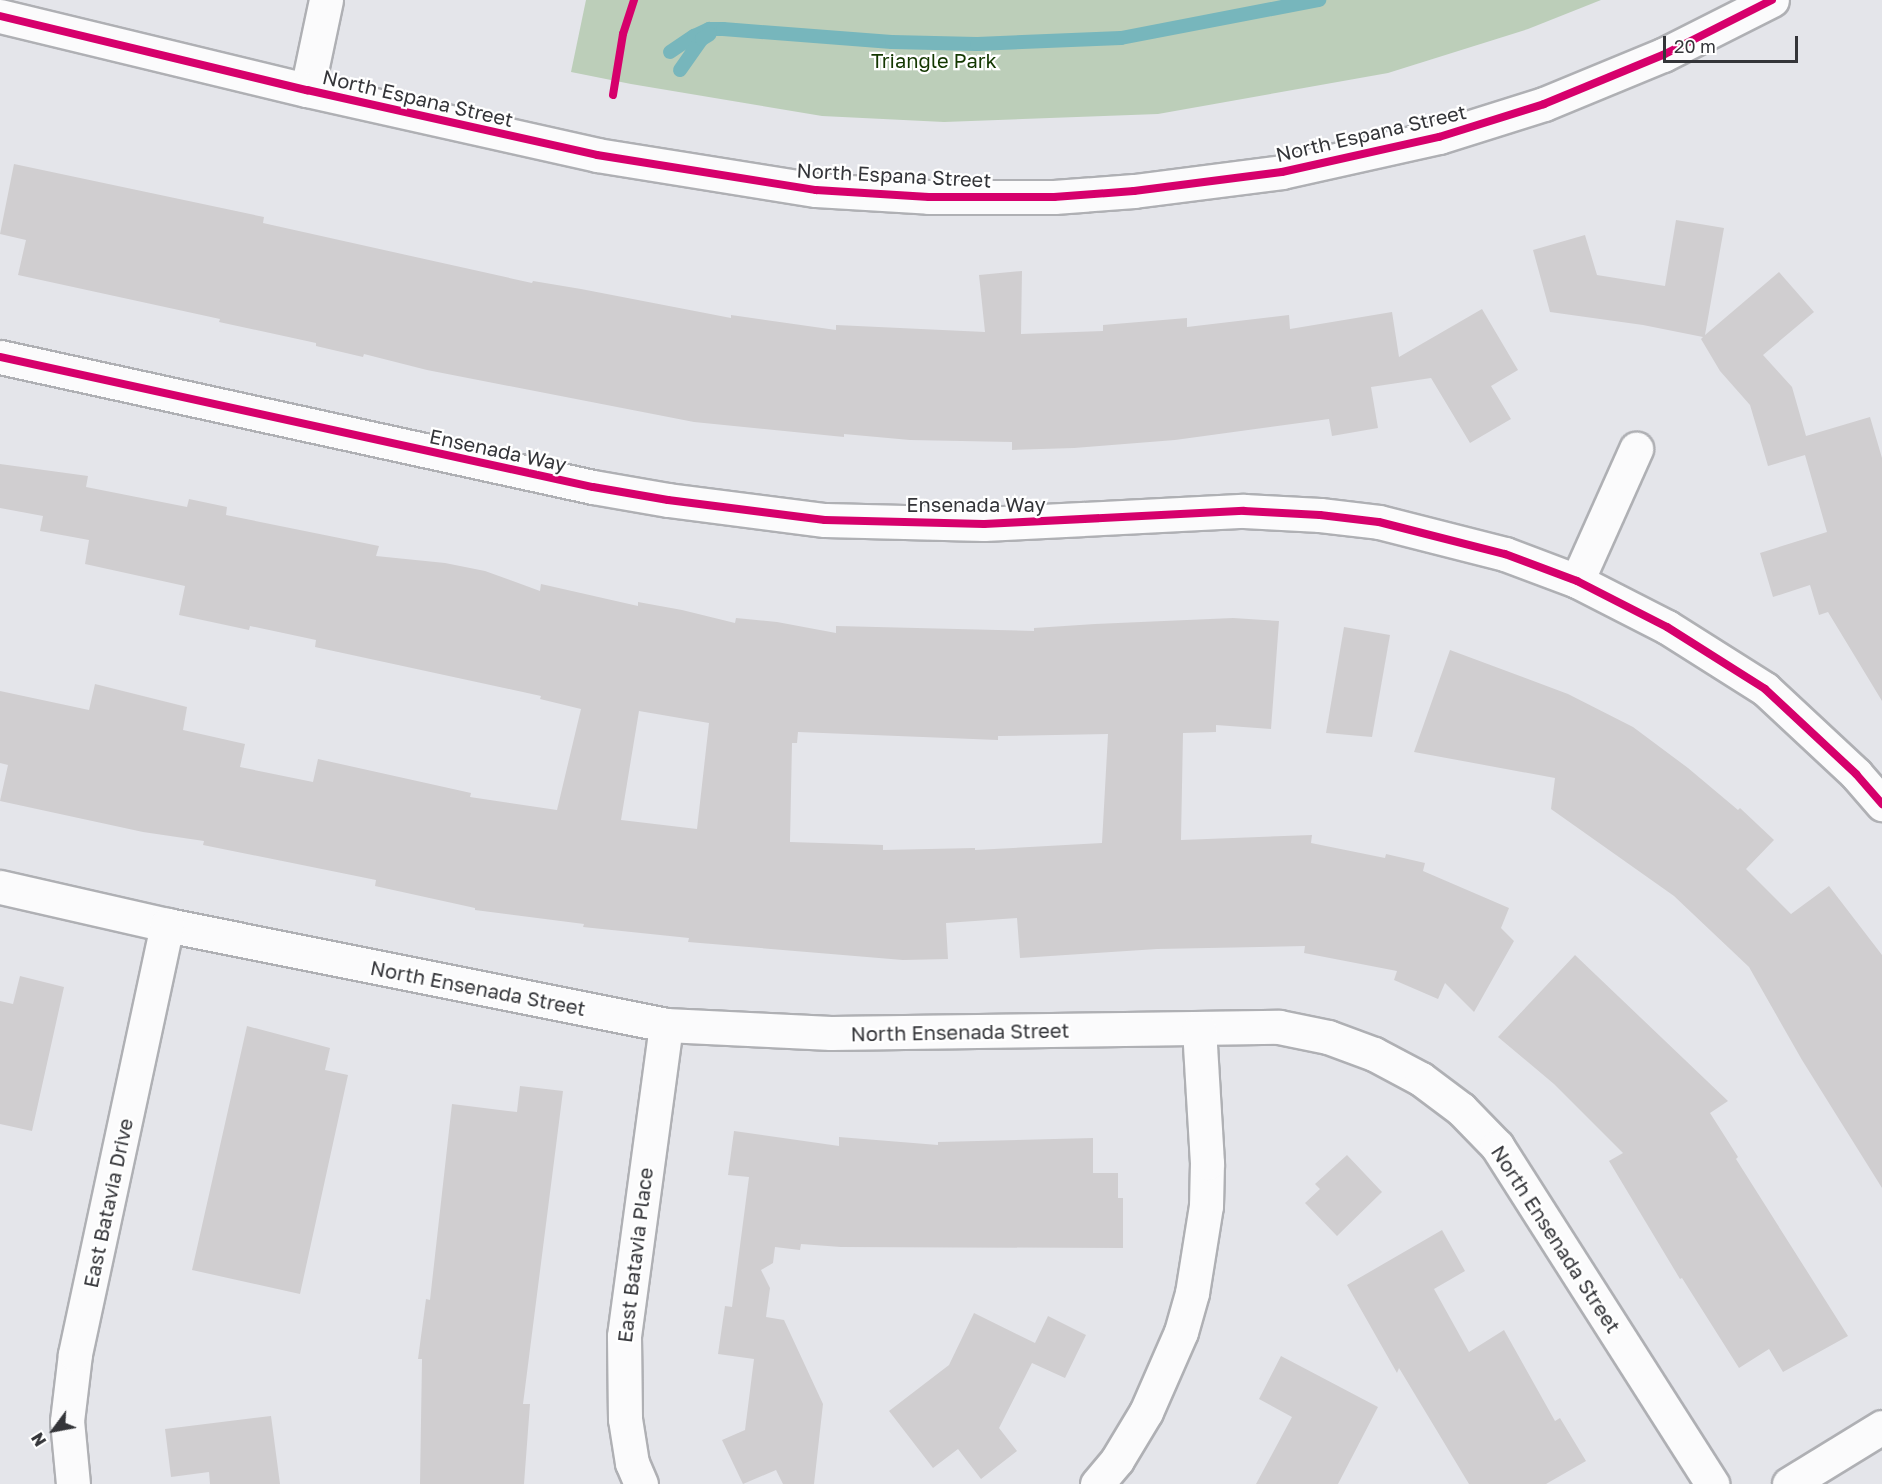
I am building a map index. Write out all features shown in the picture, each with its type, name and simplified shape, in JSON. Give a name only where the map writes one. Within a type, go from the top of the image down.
[{"type":"street","points":[[307,90],[326,0]]},
{"type":"street","name":"North Espana Street","points":[[0,16],[307,90],[597,155],[816,190],[929,197],[1054,197],[1134,191],[1282,172],[1439,137],[1544,104],[1620,73],[1663,55],[1772,0]]},
{"type":"street","name":"Ensenada Way","points":[[0,357],[593,488],[825,520],[984,524],[1244,511],[1320,514],[1379,522],[1505,554],[1576,581],[1667,627],[1765,689],[1856,774],[1882,804]]},
{"type":"street","points":[[1576,581],[1636,448]]},
{"type":"street","name":"North Ensenada Street","points":[[0,887],[167,925],[666,1025],[831,1033],[1279,1027],[1328,1037],[1374,1054],[1421,1079],[1461,1109],[1497,1146],[1527,1189],[1712,1484]]},
{"type":"street","name":"East Batavia Drive","points":[[72,1484],[68,1421],[75,1354],[167,925]]},
{"type":"street","name":"East Batavia Place","points":[[640,1484],[632,1463],[625,1419],[624,1336],[666,1025]]},
{"type":"street","points":[[1096,1484],[1117,1460],[1146,1412],[1181,1332],[1192,1293],[1206,1206],[1207,1163],[1199,1029]]},
{"type":"street","points":[[1789,1484],[1882,1427]]},
{"type":"green space","name":"Triangle Park","points":[[586,0],[1601,0],[1528,29],[1388,73],[1158,114],[944,122],[822,116],[571,72]]},
{"type":"building","points":[[14,164],[264,217],[263,223],[532,283],[533,281],[581,289],[731,318],[731,315],[836,330],[836,325],[985,332],[979,275],[1022,271],[1021,334],[1103,331],[1103,325],[1187,318],[1187,327],[1289,315],[1290,329],[1392,312],[1399,357],[1482,309],[1518,370],[1491,386],[1511,419],[1470,443],[1431,378],[1371,387],[1378,428],[1332,436],[1329,419],[1175,440],[1074,448],[1012,450],[1012,442],[910,440],[844,434],[844,437],[694,422],[427,370],[364,354],[363,357],[316,346],[316,343],[219,322],[220,319],[18,275],[26,240],[0,234]]},
{"type":"building","points":[[1676,220],[1724,228],[1705,335],[1779,272],[1814,312],[1763,355],[1792,387],[1806,436],[1870,417],[1882,458],[1882,701],[1828,612],[1819,615],[1810,585],[1773,597],[1760,553],[1827,532],[1805,455],[1768,466],[1750,405],[1720,371],[1701,339],[1703,337],[1643,325],[1550,312],[1533,250],[1585,235],[1597,275],[1665,286]]},
{"type":"building","points":[[0,464],[88,476],[86,487],[187,507],[189,499],[227,507],[226,515],[379,546],[376,556],[445,563],[485,571],[540,591],[541,584],[638,606],[638,602],[735,623],[736,618],[777,622],[836,633],[836,626],[1034,631],[1034,628],[1095,624],[1233,618],[1279,621],[1271,729],[1216,725],[1216,732],[1183,733],[1181,840],[1312,835],[1311,843],[1385,858],[1386,854],[1425,863],[1423,871],[1509,908],[1501,928],[1514,941],[1474,1012],[1445,983],[1438,999],[1394,980],[1397,971],[1304,953],[1305,946],[1157,949],[1020,958],[1017,918],[946,923],[948,959],[903,960],[688,942],[689,938],[583,927],[584,924],[475,910],[475,908],[375,886],[376,880],[203,845],[204,841],[143,832],[0,801],[8,765],[0,763],[0,691],[89,710],[95,684],[187,707],[183,730],[245,744],[240,767],[313,782],[318,759],[471,793],[470,797],[557,810],[581,709],[540,699],[541,696],[315,647],[316,640],[250,626],[249,630],[179,615],[185,586],[85,564],[89,540],[40,531],[43,516],[0,508]],"holes":[[[639,711],[709,723],[697,829],[621,820]],[[798,732],[998,740],[998,736],[1108,734],[1102,843],[975,850],[975,848],[883,850],[883,845],[790,842],[792,743],[797,743]]]},
{"type":"building","points":[[1344,627],[1390,635],[1372,737],[1326,733]]},
{"type":"building","points":[[1450,650],[1568,694],[1633,727],[1688,768],[1738,810],[1740,808],[1774,840],[1746,869],[1791,914],[1829,886],[1882,955],[1882,1188],[1802,1060],[1749,967],[1674,896],[1551,809],[1555,778],[1414,752]]},
{"type":"building","points":[[1575,955],[1728,1101],[1710,1113],[1738,1157],[1736,1159],[1848,1336],[1783,1372],[1769,1349],[1739,1368],[1682,1278],[1680,1279],[1609,1161],[1623,1153],[1554,1084],[1498,1037]]},
{"type":"building","points":[[20,976],[64,987],[32,1131],[0,1124],[0,1001],[13,1004]]},
{"type":"building","points":[[247,1026],[330,1048],[325,1070],[348,1075],[300,1294],[192,1270]]},
{"type":"building","points":[[520,1086],[563,1091],[523,1404],[530,1404],[524,1484],[420,1484],[422,1359],[418,1359],[426,1299],[430,1300],[452,1104],[517,1112]]},
{"type":"building","points":[[734,1131],[839,1146],[839,1137],[938,1145],[938,1142],[1093,1138],[1093,1173],[1118,1173],[1118,1198],[1123,1198],[1123,1248],[841,1247],[801,1244],[800,1250],[775,1247],[773,1263],[761,1270],[770,1288],[766,1317],[784,1320],[823,1404],[814,1484],[783,1484],[776,1470],[743,1484],[722,1440],[745,1430],[754,1359],[718,1354],[725,1306],[732,1307],[749,1177],[728,1175]]},
{"type":"building","points":[[1347,1155],[1382,1192],[1337,1236],[1305,1203],[1320,1189],[1315,1184]]},
{"type":"building","points":[[1442,1230],[1465,1271],[1434,1289],[1469,1352],[1504,1330],[1555,1421],[1560,1418],[1586,1461],[1546,1484],[1469,1484],[1399,1368],[1397,1373],[1347,1285]]},
{"type":"building","points":[[974,1313],[1035,1343],[1048,1316],[1086,1335],[1065,1378],[1032,1363],[999,1428],[1017,1451],[981,1479],[958,1449],[933,1468],[889,1411],[949,1365]]},
{"type":"building","points":[[1281,1356],[1378,1407],[1338,1484],[1256,1484],[1292,1417],[1259,1399]]},
{"type":"building","points":[[271,1416],[280,1484],[210,1484],[209,1472],[171,1477],[165,1429]]},
{"type":"waterway","points":[[670,52],[709,29],[892,42],[977,44],[1121,38],[1319,0]]},
{"type":"waterway","points":[[680,70],[702,39],[710,34]]},
{"type":"cycle path","points":[[613,95],[623,34],[634,0]]},
{"type":"cycle path","points":[[0,16],[307,90],[597,155],[816,190],[929,197],[1054,197],[1134,191],[1282,172],[1439,137],[1544,104],[1663,55],[1772,0]]},
{"type":"cycle path","points":[[0,357],[593,487],[668,500],[825,520],[984,524],[1244,511],[1320,515],[1379,522],[1505,554],[1577,581],[1667,627],[1765,689],[1856,774],[1882,804]]}]
